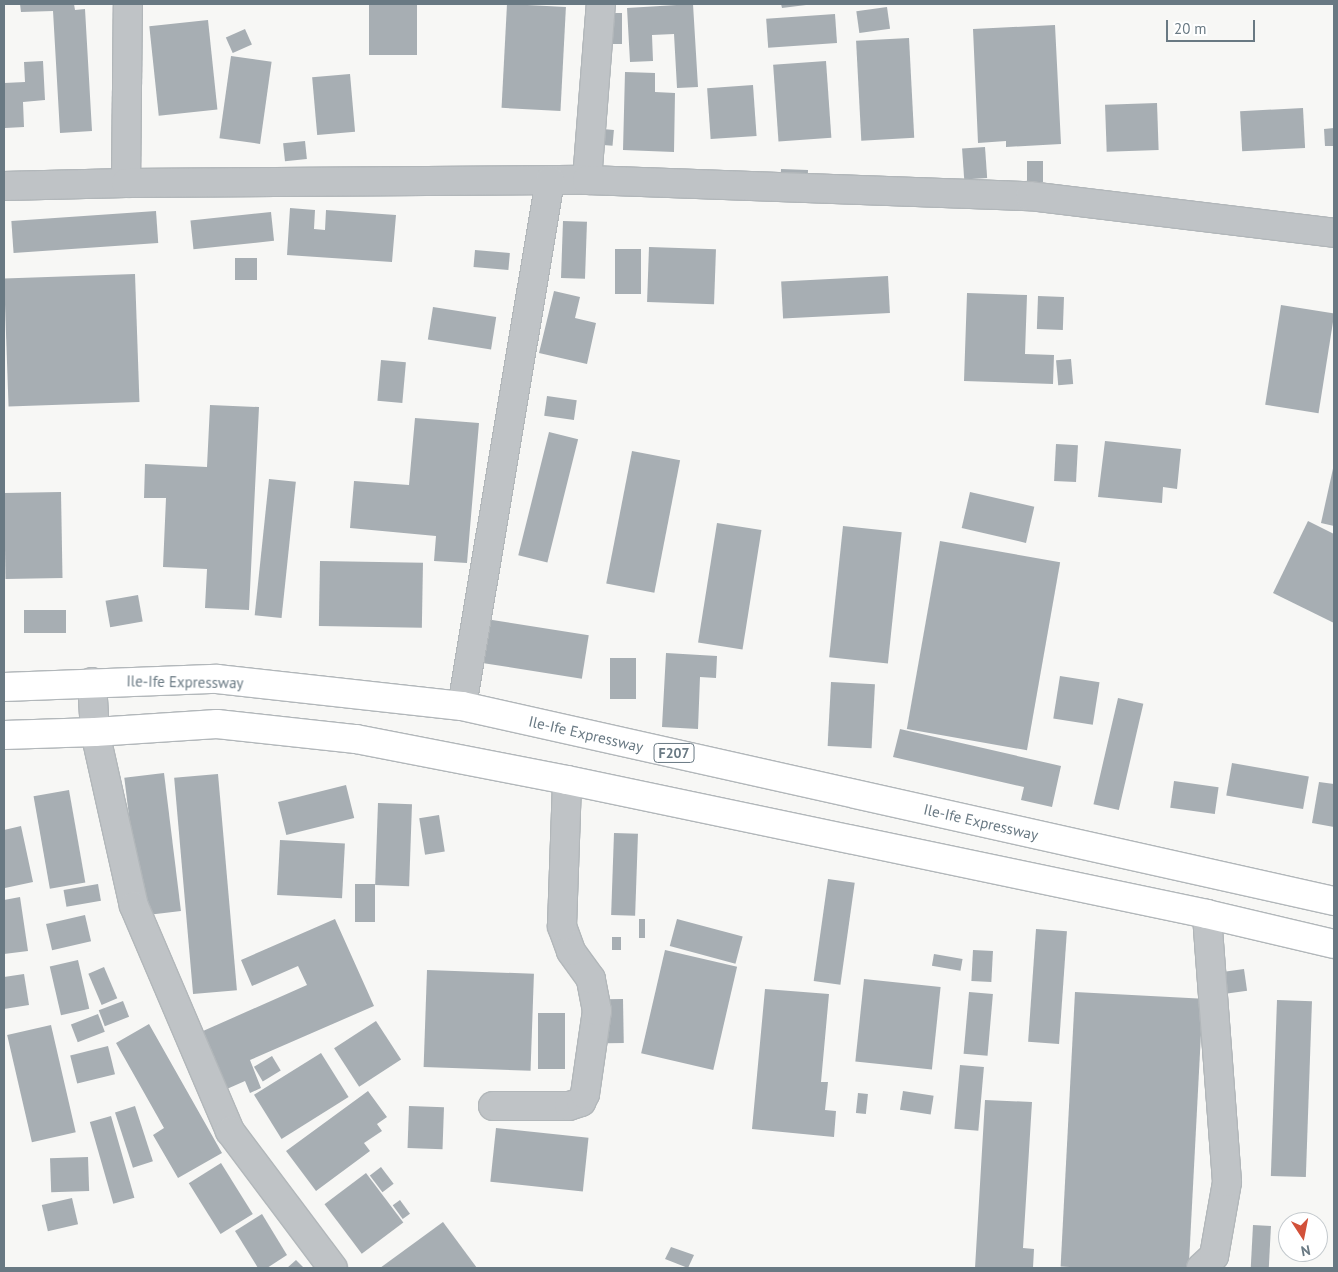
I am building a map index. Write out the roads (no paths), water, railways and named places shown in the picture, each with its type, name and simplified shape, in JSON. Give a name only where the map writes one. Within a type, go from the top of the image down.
[{"type":"main road","name":"Ile-Ife Expressway","points":[[4,687],[92,682],[217,679],[462,706],[1334,902]]},
{"type":"main road","points":[[4,735],[95,732],[217,724],[356,739],[567,780],[1206,914],[1334,944]]},
{"type":"street","points":[[126,183],[128,4]]},
{"type":"street","points":[[587,180],[601,4]]},
{"type":"street","points":[[462,706],[550,180]]},
{"type":"street","points":[[4,186],[126,183],[587,180],[1030,196],[1334,233]]},
{"type":"street","points":[[92,682],[95,732],[134,906],[230,1131],[333,1268]]},
{"type":"street","points":[[493,1106],[569,1106],[581,1102],[585,1094],[597,1011],[591,979],[571,951],[562,926],[567,780]]},
{"type":"street","points":[[1200,1268],[1214,1256],[1226,1182],[1206,914]]}]
